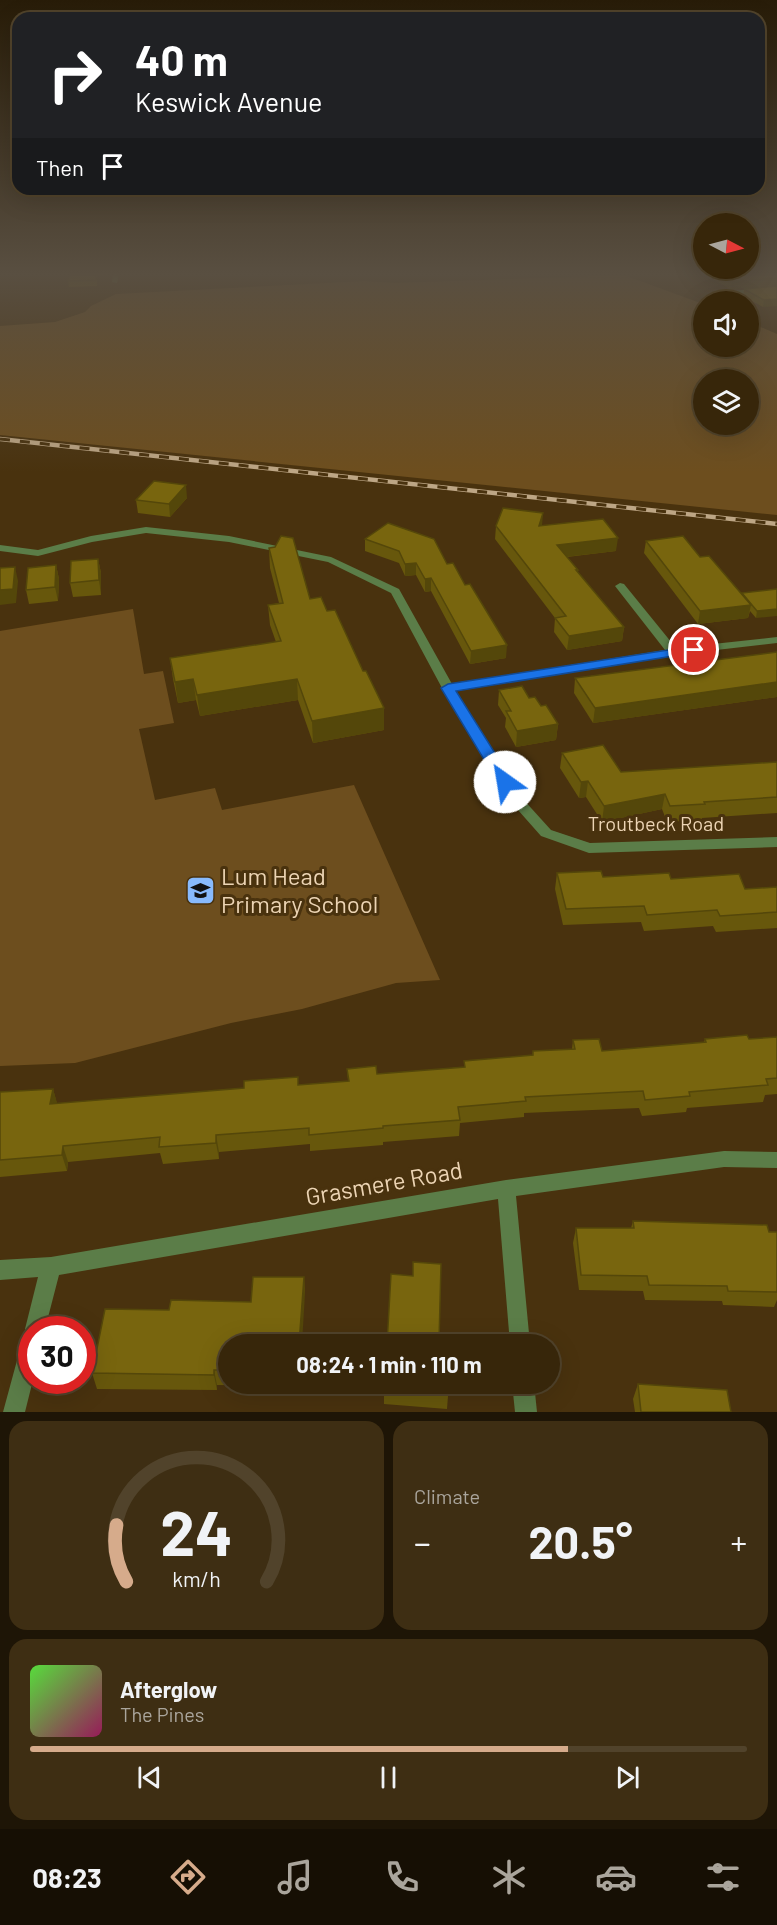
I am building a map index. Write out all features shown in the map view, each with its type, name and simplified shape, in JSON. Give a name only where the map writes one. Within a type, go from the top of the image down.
[{"type":"street","name":"Troutbeck Road","points":[[0,548],[38,553],[91,539],[146,530],[229,539],[331,560],[395,591],[448,688],[517,801],[546,833],[589,848],[777,842]]},
{"type":"street","points":[[620,586],[673,652]]},
{"type":"street","points":[[448,688],[673,652],[777,640]]},
{"type":"street","name":"Grasmere Road","points":[[0,1270],[51,1267],[506,1189],[724,1159],[777,1160]]},
{"type":"street","points":[[506,1189],[519,1334]]},
{"type":"street","points":[[38,1316],[51,1267]]},
{"type":"street","points":[[14,1412],[19,1394]]},
{"type":"street","points":[[524,1394],[526,1412]]},
{"type":"shaded area","points":[[0,340],[693,340],[693,357],[759,357],[759,340],[777,340],[777,515],[0,435]]},
{"type":"shaded area","name":"Lum Head Primary School","points":[[133,609],[144,674],[163,671],[174,723],[139,729],[155,800],[215,788],[222,810],[354,785],[440,980],[396,983],[302,1009],[231,1023],[75,1063],[0,1066],[0,631]]},
{"type":"building","points":[[154,481],[186,485],[169,504],[136,500]]},
{"type":"building","points":[[503,508],[543,513],[539,526],[603,519],[618,538],[557,545],[624,627],[569,636],[555,618],[566,616],[496,526]]},
{"type":"building","points":[[388,523],[434,539],[447,564],[453,563],[465,585],[470,584],[507,645],[471,651],[431,578],[425,579],[416,563],[405,564],[399,551],[365,539]]},
{"type":"building","points":[[281,536],[293,538],[310,599],[321,597],[327,611],[335,610],[363,671],[366,671],[384,708],[312,721],[297,679],[197,695],[193,679],[175,682],[170,658],[281,641],[268,605],[283,603],[269,548],[275,547]]},
{"type":"building","points":[[683,536],[700,557],[709,556],[751,605],[700,611],[646,541]]},
{"type":"building","points":[[98,559],[99,580],[70,583],[71,561]]},
{"type":"building","points":[[56,565],[55,587],[26,590],[28,568]]},
{"type":"building","points":[[15,567],[13,589],[0,590],[0,568]]},
{"type":"building","points":[[777,589],[777,609],[757,611],[742,593]]},
{"type":"building","points":[[777,652],[777,682],[595,708],[575,678]]},
{"type":"building","points":[[522,686],[529,698],[535,697],[541,706],[546,705],[558,724],[517,731],[506,711],[511,711],[499,690]]},
{"type":"building","points":[[603,745],[621,772],[777,762],[777,797],[670,806],[665,794],[604,806],[588,781],[581,782],[562,753]]},
{"type":"building","points":[[601,871],[603,877],[669,873],[671,879],[739,874],[745,889],[777,887],[777,912],[720,916],[717,910],[647,915],[644,906],[566,909],[557,873]]},
{"type":"building","points":[[747,1035],[749,1039],[777,1037],[777,1078],[766,1079],[768,1085],[689,1092],[690,1096],[645,1100],[643,1091],[525,1097],[526,1101],[458,1107],[460,1120],[309,1135],[309,1128],[216,1135],[216,1143],[159,1147],[160,1137],[63,1146],[62,1155],[0,1160],[0,1092],[53,1089],[50,1104],[244,1088],[244,1081],[298,1077],[298,1085],[349,1081],[347,1069],[376,1066],[377,1074],[465,1067],[464,1061],[533,1055],[533,1051],[575,1049],[573,1040],[599,1039],[602,1051],[706,1042],[705,1039]]},
{"type":"building","points":[[633,1221],[767,1225],[769,1232],[777,1232],[777,1292],[728,1291],[727,1286],[649,1285],[647,1276],[581,1275],[576,1228],[634,1228]]},
{"type":"building","points":[[413,1262],[441,1264],[439,1334],[388,1334],[391,1274],[413,1276]]},
{"type":"building","points":[[253,1277],[304,1277],[300,1334],[218,1334],[218,1370],[214,1370],[214,1375],[96,1373],[96,1353],[105,1309],[169,1310],[171,1300],[251,1302]]},
{"type":"building","points":[[638,1384],[727,1390],[731,1412],[641,1412]]},
{"type":"railway","points":[[0,439],[777,524]]},
{"type":"place","name":"Lum Head Primary School","points":[[200,891]]},
{"type":"route","points":[[505,782],[448,688],[694,650]]}]
